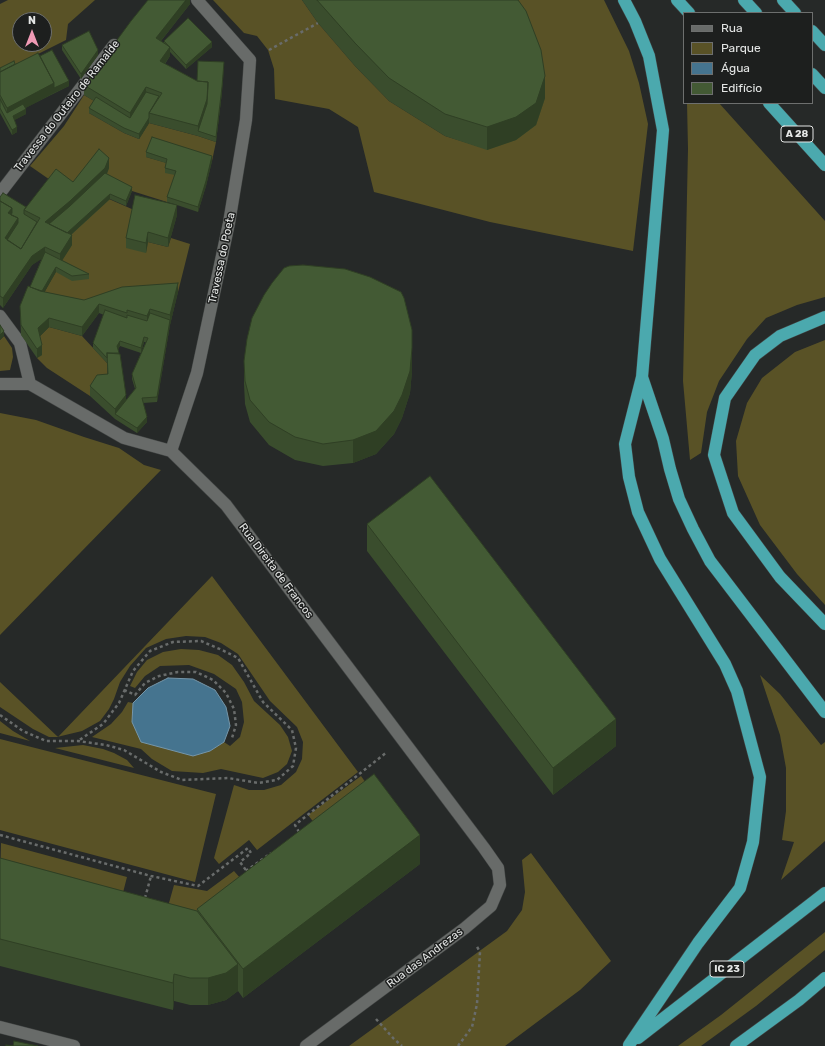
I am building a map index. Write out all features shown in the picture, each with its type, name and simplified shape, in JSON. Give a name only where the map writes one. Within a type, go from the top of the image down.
[{"type":"highway","points":[[624,0],[635,21],[649,56],[663,130],[642,377],[625,444],[629,477],[638,512],[660,559],[725,664],[737,692],[760,777],[753,842],[740,888],[698,943],[628,1046]]},
{"type":"highway","points":[[677,0],[688,12]]},
{"type":"highway","points":[[744,0],[755,12]]},
{"type":"highway","points":[[783,0],[794,12]]},
{"type":"highway","points":[[813,32],[824,44]]},
{"type":"highway","points":[[813,75],[825,88]]},
{"type":"highway","name":"A 28","points":[[770,104],[825,165]]},
{"type":"highway","points":[[825,316],[780,336],[755,355],[725,398],[714,455],[733,513],[780,577],[825,624]]},
{"type":"highway","points":[[642,377],[663,439],[679,499],[693,530],[710,561],[825,712]]},
{"type":"highway","name":"IC 23","points":[[628,1046],[825,893]]},
{"type":"highway","points":[[736,1046],[799,1000],[825,978]]},
{"type":"street","points":[[197,0],[250,60]]},
{"type":"street","name":"Travessa do Outeiro de Ramalde","points":[[0,193],[120,37]]},
{"type":"street","name":"Travessa do Poeta","points":[[171,451],[197,373],[229,223],[246,120],[250,60]]},
{"type":"street","points":[[0,316],[20,343],[30,384]]},
{"type":"street","name":"Rua Direita de Francos","points":[[0,384],[30,384],[124,438],[171,451],[226,505],[484,848]]},
{"type":"street","name":"Rua das Andrezas","points":[[306,1046],[465,928],[491,906],[500,885],[498,868],[484,848]]},
{"type":"street","points":[[0,1027],[74,1046]]},
{"type":"path","points":[[250,60],[318,23]]},
{"type":"path","points":[[0,715],[23,731],[46,741],[78,741],[106,745],[124,750],[160,772],[182,780],[228,778],[258,783],[277,780],[293,766],[296,748],[292,730],[263,702],[238,658],[201,641],[173,642],[150,652],[133,671],[119,703],[103,724],[78,741]]},
{"type":"path","points":[[124,690],[135,695],[145,683],[159,676],[178,672],[196,672],[213,680],[226,693],[234,709],[236,725],[232,738]]},
{"type":"path","points":[[299,832],[295,825],[403,740]]},
{"type":"path","points":[[293,836],[303,829]]},
{"type":"path","points":[[0,835],[151,876],[198,886],[248,848],[251,852],[240,862],[251,877]]},
{"type":"path","points":[[246,871],[275,849]]},
{"type":"path","points":[[145,899],[151,876]]},
{"type":"path","points":[[458,1046],[472,1027],[477,1004],[480,971],[480,952],[465,928]]},
{"type":"path","points":[[362,1004],[402,1046]]},
{"type":"green space","points":[[8,0],[95,0],[68,24],[66,40],[52,47],[52,12],[12,12],[12,52],[42,52],[0,73],[0,4]]},
{"type":"green space","points":[[213,0],[302,0],[318,23],[355,66],[389,101],[445,136],[487,149],[502,0],[604,0],[629,51],[639,83],[648,124],[633,251],[490,222],[374,192],[358,127],[329,109],[275,99],[274,69],[268,50],[257,36],[244,33]]},
{"type":"green space","points":[[84,95],[96,102],[89,113],[124,133],[139,139],[149,123],[216,142],[212,161],[146,157],[167,163],[176,176],[167,202],[132,191],[105,178],[73,191],[53,182],[30,166],[64,126]]},
{"type":"green space","points":[[687,104],[720,104],[825,221],[825,297],[797,305],[766,318],[747,339],[719,381],[707,412],[701,453],[690,460],[683,381],[688,149]]},
{"type":"green space","points":[[109,199],[134,210],[148,242],[168,247],[171,238],[190,244],[178,292],[96,305],[40,300],[60,264],[64,241]]},
{"type":"green space","points":[[49,327],[82,336],[107,363],[108,384],[97,385],[90,396],[47,368],[37,358],[38,338]]},
{"type":"green space","points":[[4,336],[12,348],[13,357],[10,370],[0,371],[0,340]]},
{"type":"green space","points":[[825,340],[825,605],[797,574],[760,525],[738,476],[736,441],[747,403],[762,378],[795,352]]},
{"type":"green space","points":[[0,413],[36,420],[119,448],[144,465],[161,470],[0,635]]},
{"type":"green space","points":[[212,576],[358,772],[257,850],[249,840],[219,864],[214,858],[234,785],[249,790],[264,790],[281,785],[296,772],[302,759],[303,742],[297,727],[270,701],[238,654],[221,643],[205,637],[186,636],[166,639],[146,648],[130,666],[120,682],[109,709],[100,721],[82,731],[58,737]]},
{"type":"green space","points":[[181,649],[199,650],[218,655],[232,665],[244,682],[254,701],[280,725],[288,737],[292,751],[287,764],[278,772],[263,778],[221,769],[203,773],[172,771],[152,759],[141,749],[92,737],[111,724],[122,712],[128,702],[133,703],[132,722],[210,751],[224,742],[230,746],[240,737],[244,722],[242,702],[236,689],[214,674],[189,665],[160,666],[145,676],[135,688],[130,686],[137,672],[147,660],[163,652]]},
{"type":"green space","points":[[760,675],[780,694],[821,745],[825,742],[825,841],[781,880],[794,842],[782,840],[786,811],[786,768],[780,735]]},
{"type":"green space","points":[[0,682],[58,737],[49,737],[33,729],[0,707]]},
{"type":"green space","points":[[0,721],[13,731],[30,741],[0,733]]},
{"type":"green space","points":[[0,739],[216,794],[195,882],[0,830]]},
{"type":"green space","points":[[83,745],[114,753],[127,760],[134,768],[55,748]]},
{"type":"green space","points":[[361,776],[378,800],[327,839],[308,815]]},
{"type":"green space","points":[[1,843],[127,877],[117,916],[0,885]]},
{"type":"green space","points":[[531,853],[611,961],[580,990],[505,1046],[349,1046],[507,931],[522,910],[525,892],[522,860]]},
{"type":"green space","points":[[234,871],[254,894],[162,928],[174,885],[207,891]]},
{"type":"green space","points":[[825,932],[825,950],[756,1006],[701,1046],[678,1046],[721,1015]]},
{"type":"water","points":[[168,678],[193,679],[215,690],[226,707],[230,726],[224,742],[210,751],[193,756],[141,742],[132,722],[133,703],[148,688]]},
{"type":"building","points":[[148,0],[186,0],[156,38],[170,47],[160,61],[197,81],[208,82],[207,99],[198,126],[149,113],[162,93],[146,87],[130,113],[84,85]]},
{"type":"building","points":[[317,0],[518,0],[526,11],[541,50],[545,76],[536,103],[516,117],[487,127],[445,114],[389,78],[355,43]]},
{"type":"building","points":[[188,18],[212,42],[186,65],[164,41]]},
{"type":"building","points":[[89,31],[98,50],[81,74],[62,45]]},
{"type":"building","points":[[52,50],[69,81],[54,88],[54,83],[40,56],[48,52],[52,52]]},
{"type":"building","points":[[38,53],[54,83],[7,108],[0,95],[0,72]]},
{"type":"building","points":[[14,61],[15,64],[0,72],[0,68]]},
{"type":"building","points":[[198,61],[224,62],[216,137],[198,131],[207,104],[208,82],[197,81]]},
{"type":"building","points":[[146,92],[159,96],[149,113],[149,118],[139,134],[124,128],[89,108],[96,97],[130,118]]},
{"type":"building","points":[[0,99],[7,113],[23,104],[26,109],[13,116],[17,127],[12,130],[0,108]]},
{"type":"building","points":[[152,137],[212,156],[198,207],[167,197],[176,171],[165,168],[167,159],[146,152]]},
{"type":"building","points":[[99,149],[109,158],[105,168],[45,222],[72,235],[60,254],[45,247],[32,256],[3,298],[0,296],[0,201],[12,208],[8,213],[18,218],[5,238],[21,249],[40,218],[24,210],[56,169],[73,182]]},
{"type":"building","points":[[105,173],[132,187],[126,201],[110,194],[67,233],[49,224],[70,206]]},
{"type":"building","points":[[3,193],[26,207],[24,214],[37,222],[21,249],[7,240],[18,223],[18,218],[11,215],[12,208],[0,201],[0,197]]},
{"type":"building","points":[[135,195],[177,205],[168,238],[148,232],[146,243],[126,238]]},
{"type":"building","points":[[45,252],[89,274],[72,276],[56,267],[42,291],[30,287]]},
{"type":"building","points":[[303,265],[345,269],[370,277],[401,292],[404,298],[412,330],[412,348],[410,371],[402,395],[394,411],[376,431],[353,440],[323,444],[295,437],[269,422],[250,400],[245,381],[244,361],[252,318],[264,295],[284,268]]},
{"type":"building","points":[[178,283],[170,315],[150,309],[147,316],[127,310],[127,313],[99,304],[82,327],[49,318],[38,328],[42,345],[37,349],[21,325],[20,306],[28,286],[40,291],[84,300],[122,287]]},
{"type":"building","points":[[105,310],[127,318],[127,315],[147,321],[150,313],[170,320],[157,397],[142,398],[147,417],[137,428],[115,414],[136,388],[132,374],[148,338],[144,337],[141,348],[120,341],[117,346],[119,353],[107,353],[107,358],[93,343]]},
{"type":"building","points":[[0,325],[4,331],[0,335]]},
{"type":"building","points":[[107,353],[120,354],[126,395],[115,409],[90,386],[97,375],[108,374]]},
{"type":"building","points":[[430,476],[616,719],[553,768],[367,524]]},
{"type":"building","points":[[374,774],[420,835],[243,969],[197,909]]},
{"type":"building","points":[[0,858],[197,911],[238,964],[226,973],[208,978],[190,978],[174,974],[173,983],[0,939]]},
{"type":"building","points":[[14,1041],[38,1046],[13,1046]]}]
